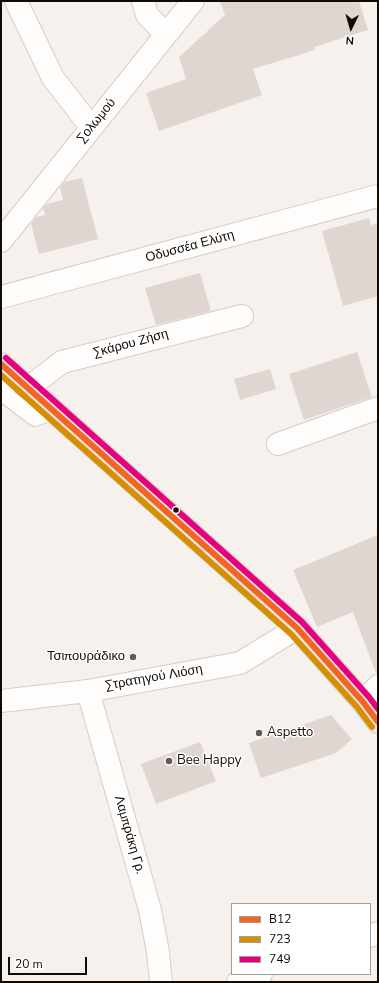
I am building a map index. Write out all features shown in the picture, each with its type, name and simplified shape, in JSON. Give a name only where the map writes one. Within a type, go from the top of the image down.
[{"type":"main road","points":[[4,366],[297,628],[363,702],[378,722]]},
{"type":"street","points":[[16,1],[52,78],[92,127]]},
{"type":"street","points":[[143,1],[147,15],[166,34]]},
{"type":"street","name":"Σολωμού","points":[[1,241],[193,1]]},
{"type":"street","name":"Οδυσσέα Ελύτη","points":[[1,297],[378,196]]},
{"type":"street","name":"Σκάρου Ζήση","points":[[28,388],[62,362],[242,316]]},
{"type":"street","points":[[278,444],[378,408]]},
{"type":"street","name":"Στρατηγού Λιόση","points":[[1,702],[88,690],[240,663],[297,628]]},
{"type":"street","points":[[363,702],[378,686]]},
{"type":"street","name":"Λαμπράκη Γρ.","points":[[88,690],[150,910],[158,952],[161,982]]},
{"type":"street","points":[[238,982],[258,975]]},
{"type":"lane","points":[[4,366],[6,396],[34,418],[54,411]]},
{"type":"building","points":[[220,1],[359,1],[368,30],[314,47],[315,50],[253,69],[262,95],[159,131],[146,93],[186,79],[179,57],[225,15]]},
{"type":"building","points":[[82,178],[98,239],[39,254],[31,224],[36,217],[45,215],[43,208],[47,204],[63,200],[60,188],[64,182]]},
{"type":"building","points":[[369,218],[371,225],[378,223],[378,296],[343,306],[322,231]]},
{"type":"building","points":[[200,273],[211,311],[156,325],[145,288]]},
{"type":"building","points":[[357,352],[372,397],[304,420],[289,374]]},
{"type":"building","points":[[270,369],[276,389],[240,400],[234,379]]},
{"type":"building","points":[[378,535],[378,672],[376,673],[353,612],[317,627],[293,570]]},
{"type":"building","points":[[331,715],[352,739],[336,753],[261,778],[249,743]]},
{"type":"building","points":[[200,742],[216,781],[156,804],[141,764]]},
{"type":"transit line","name":"749","points":[[6,358],[302,622],[378,709]]},
{"type":"transit line","name":"Β12","points":[[1,364],[297,628],[363,702],[378,722]]},
{"type":"transit line","name":"723","points":[[1,375],[291,634],[357,707],[372,727]]},
{"type":"place","name":"Τσιπουράδικο","points":[[133,657]]},
{"type":"place","name":"Aspetto","points":[[259,733]]},
{"type":"place","name":"Bee Happy","points":[[169,761]]}]
